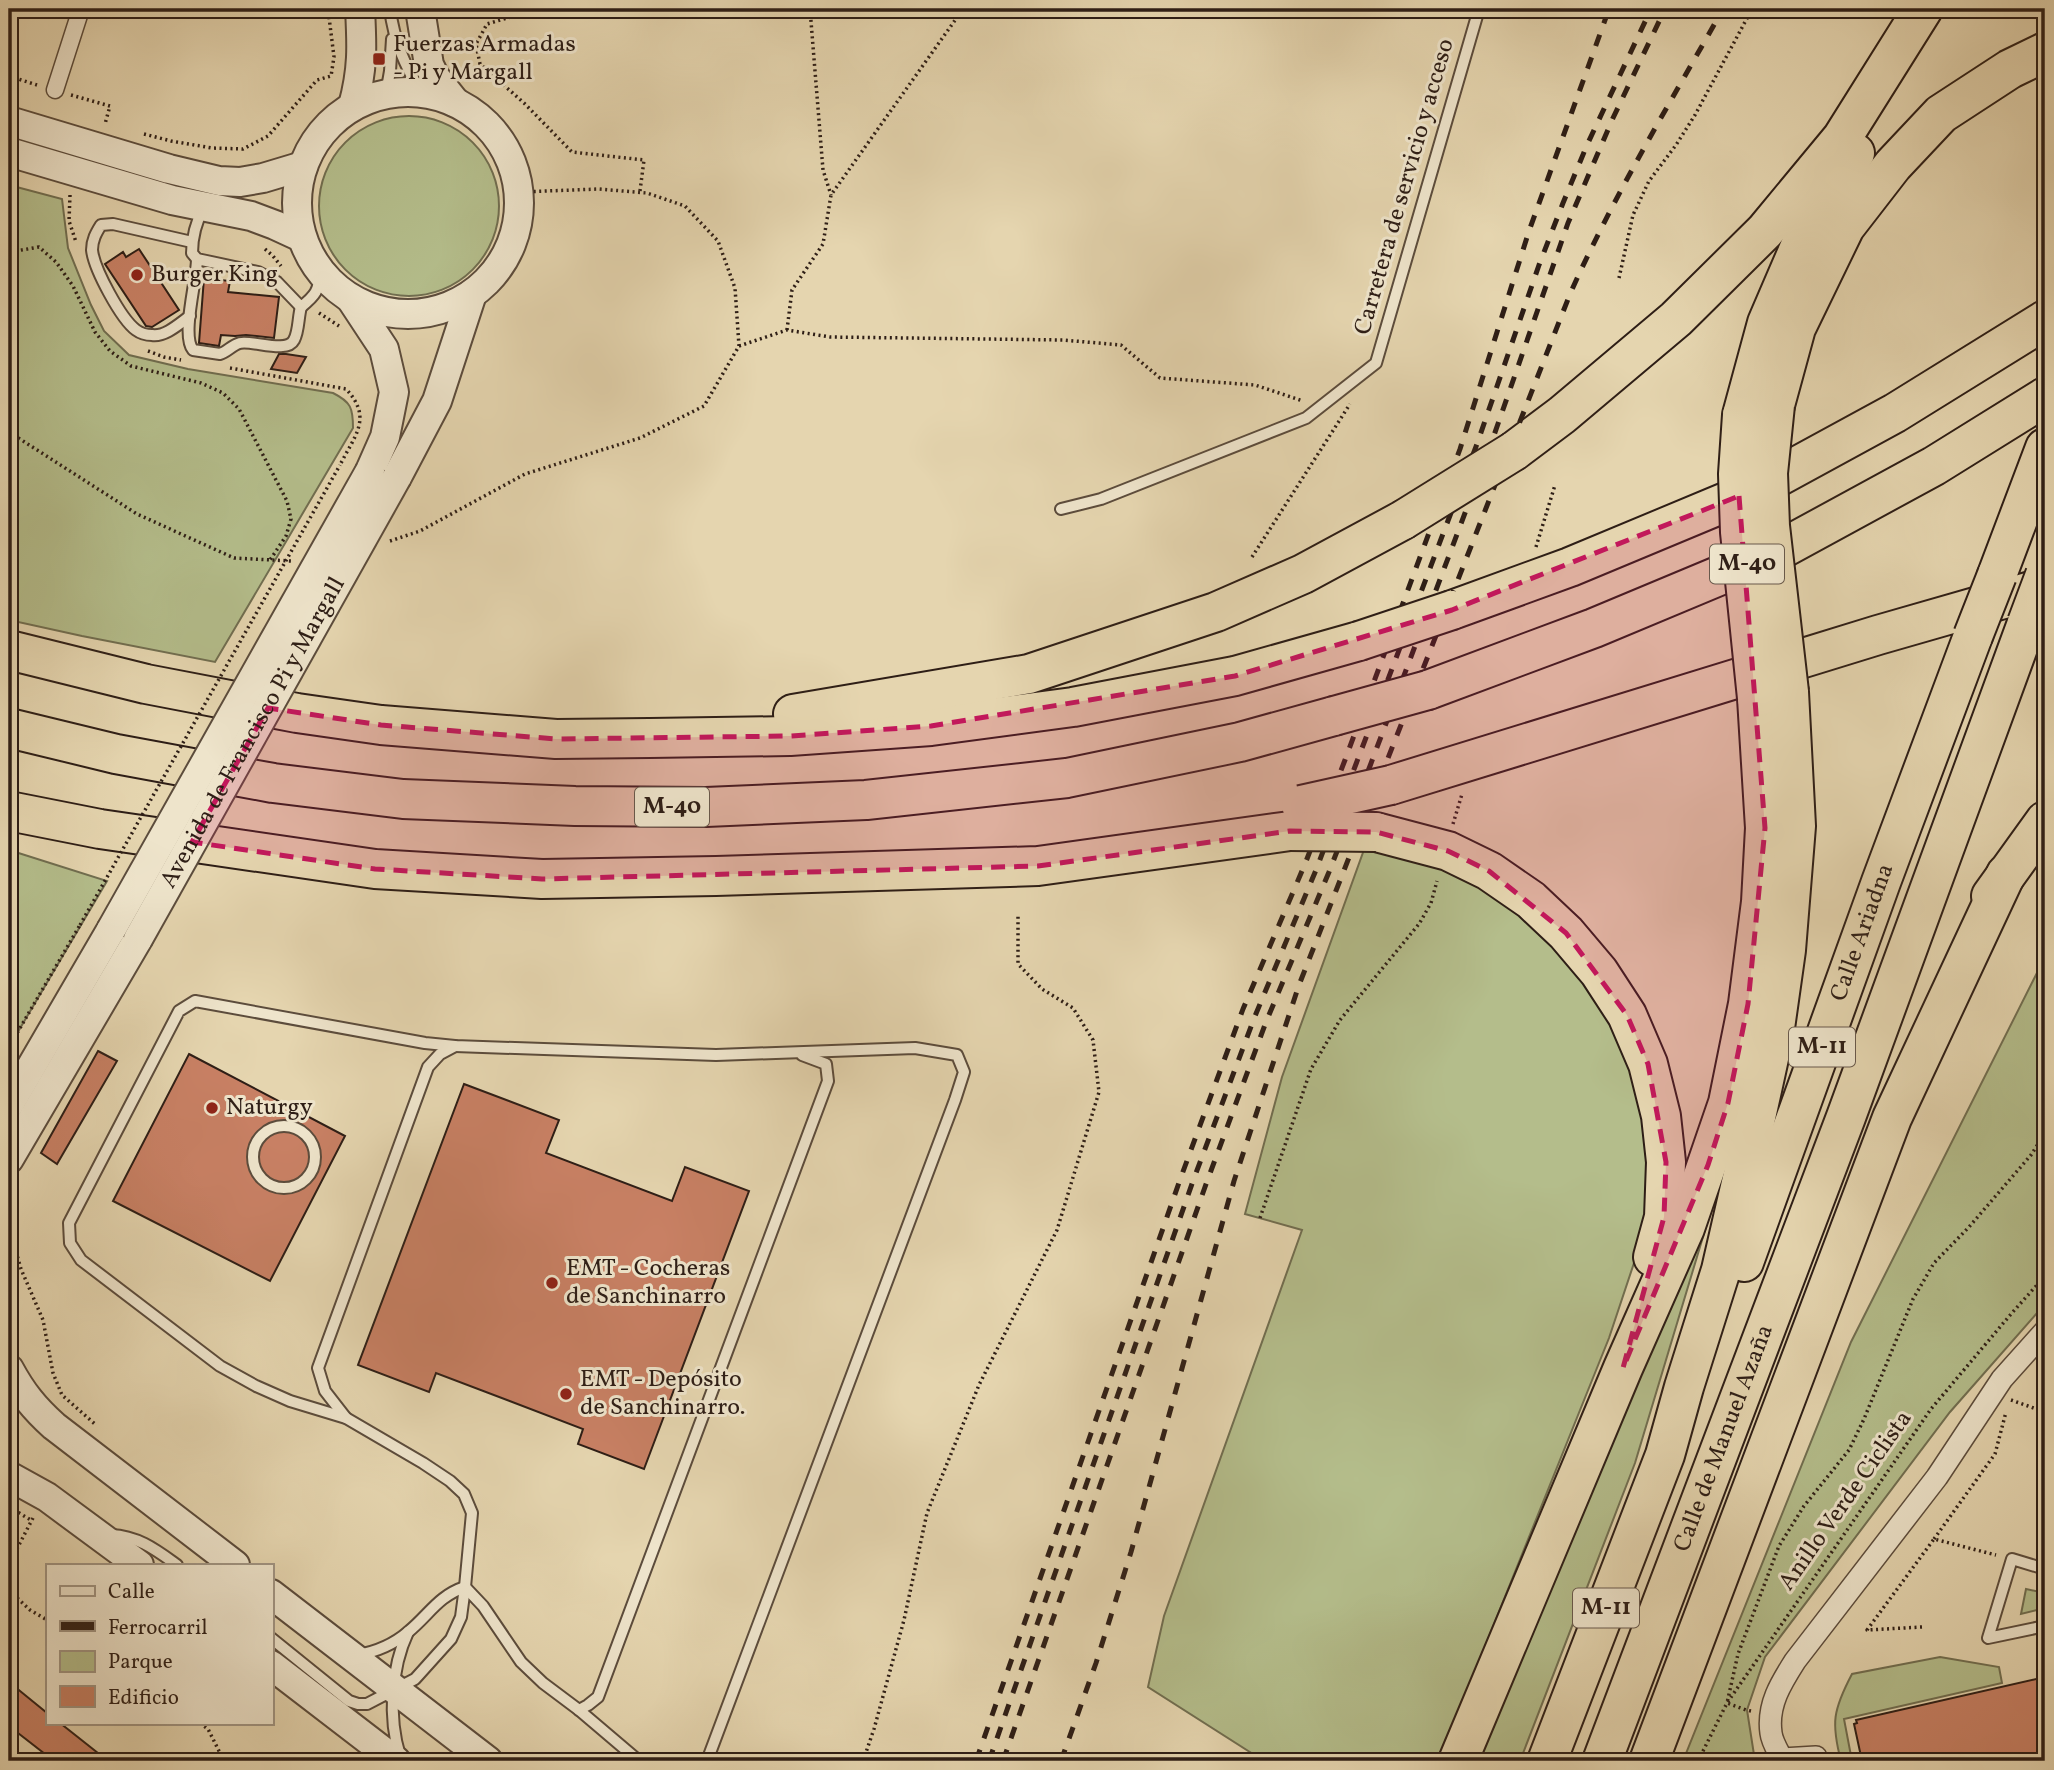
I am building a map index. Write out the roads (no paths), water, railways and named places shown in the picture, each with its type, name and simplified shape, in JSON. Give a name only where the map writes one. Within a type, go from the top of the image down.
[{"type":"highway","points":[[650,738],[1029,674],[1216,612],[1303,573],[1403,520],[1514,451],[1562,415],[1676,319],[1765,231],[1842,138],[1923,9]]},
{"type":"highway","points":[[1458,1761],[1623,1368],[1685,1228],[1728,1103],[1748,1004],[1762,889],[1773,695],[1768,473],[1758,410],[1767,323],[1804,237],[1892,93],[1939,9]]},
{"type":"highway","points":[[1758,410],[1844,227],[1894,165],[1941,114],[2010,69],[2045,52]]},
{"type":"highway","name":"M-40","points":[[9,650],[146,684],[297,713],[381,725],[555,739],[790,736],[931,726],[1073,707],[1235,676],[1359,641],[1570,567],[1750,492],[1895,413],[2045,320]]},
{"type":"highway","name":"M-40","points":[[9,728],[116,754],[273,783],[403,799],[680,807],[866,800],[1067,778],[1240,742],[1428,690],[1594,628],[1776,552],[1934,466],[2045,397]]},
{"type":"highway","name":"Calle Ariadna","points":[[1665,1455],[1696,1397],[1881,882],[2045,448]]},
{"type":"highway","name":"Calle Ariadna","points":[[1846,1117],[2045,575]]},
{"type":"highway","points":[[9,811],[100,829],[375,869],[541,879],[870,870],[1295,818],[1391,785],[1878,635],[2045,587]]},
{"type":"highway","points":[[1665,1455],[1721,1270],[1774,1035],[1786,950],[1796,826],[1773,695]]},
{"type":"highway","points":[[9,750],[267,801],[429,819],[587,826],[730,821],[866,800]]},
{"type":"highway","points":[[1295,818],[1376,832],[1448,851],[1489,871],[1531,900],[1566,933],[1599,972],[1627,1015],[1648,1064],[1661,1116],[1666,1162],[1664,1217],[1623,1368]]},
{"type":"highway","points":[[1846,1117],[1909,1015],[2045,821]]},
{"type":"highway","points":[[1649,1761],[1892,1118],[2006,874]]},
{"type":"highway","name":"Calle de Manuel Azaña","points":[[1602,1761],[1846,1117]]},
{"type":"highway","name":"Calle de Manuel Azaña","points":[[1547,1761],[1665,1455]]},
{"type":"street","points":[[55,90],[81,9]]},
{"type":"street","points":[[353,106],[363,57],[360,9]]},
{"type":"street","points":[[420,9],[429,65],[435,77],[455,102],[479,118],[499,139],[512,165],[520,192],[518,220],[510,248],[498,271],[484,286],[444,308],[412,314],[381,311],[351,299],[321,273],[302,237],[296,201],[303,166],[315,142],[331,122],[353,106],[373,97],[386,94],[422,94],[455,102]]},
{"type":"street","points":[[9,121],[169,169],[219,181],[240,182],[263,178],[303,166]]},
{"type":"street","points":[[9,152],[172,200],[251,216],[302,237]]},
{"type":"street","name":"Avenida de Francisco Pi y Margall","points":[[9,1105],[384,474],[437,401],[472,294]]},
{"type":"street","name":"Avenida de Francisco Pi y Margall","points":[[12,1172],[384,474],[385,437],[394,392],[384,349],[351,299]]},
{"type":"street","points":[[1817,1761],[1816,1757],[1782,1760],[1771,1735],[1771,1711],[1779,1687],[1795,1661],[2001,1397],[2002,1379],[2045,1331]]},
{"type":"street","points":[[9,1369],[33,1408],[234,1564]]},
{"type":"street","points":[[9,1476],[47,1497],[137,1564]]},
{"type":"street","points":[[273,1596],[488,1761]]},
{"type":"street","points":[[273,1666],[399,1761]]},
{"type":"street","points":[[347,1722],[376,1761]]},
{"type":"lane","points":[[386,94],[390,71],[390,9]]},
{"type":"lane","name":"Carretera de servicio y acceso","points":[[1061,509],[1101,499],[1306,418],[1376,363],[1479,9]]},
{"type":"lane","points":[[392,26],[401,57],[422,94]]},
{"type":"lane","points":[[204,207],[192,242],[192,253],[197,259],[258,272],[277,282],[302,307]]},
{"type":"lane","points":[[190,316],[173,329],[155,336],[138,332],[123,317],[94,263],[92,247],[101,225],[113,224],[192,242]]},
{"type":"lane","points":[[197,259],[187,332],[188,344],[193,350],[220,354],[243,342],[282,347],[290,345],[294,340],[302,307],[315,296],[321,273]]},
{"type":"lane","points":[[273,1640],[349,1701],[358,1704],[367,1704],[415,1679],[451,1639],[461,1617],[472,1513],[464,1494],[450,1481],[346,1418],[290,1401],[220,1366],[81,1259],[70,1243],[69,1223],[178,1011],[195,1001],[425,1043],[455,1046],[716,1055],[915,1048],[957,1055],[964,1072],[941,1139],[706,1761]]},
{"type":"lane","points":[[346,1418],[325,1391],[318,1368],[428,1067],[440,1054],[455,1046]]},
{"type":"lane","points":[[579,1710],[598,1697],[828,1081],[826,1064],[796,1053]]},
{"type":"lane","points":[[284,1126],[303,1132],[315,1149],[316,1160],[307,1179],[299,1185],[279,1188],[261,1179],[256,1170],[254,1150],[264,1133],[284,1126]]},
{"type":"lane","points":[[98,1535],[135,1538],[176,1564]]},
{"type":"lane","points":[[2045,1569],[2012,1559],[1988,1638],[2045,1626]]},
{"type":"lane","points":[[465,1587],[483,1606],[521,1662],[639,1761]]},
{"type":"lane","points":[[351,1656],[379,1649],[408,1632],[440,1600],[465,1587]]},
{"type":"lane","points":[[399,1761],[394,1729],[394,1689],[399,1656],[408,1632]]},
{"type":"railway","points":[[976,1761],[1181,1177],[1243,1009],[1305,864],[1345,760],[1460,449],[1529,231],[1609,9]]},
{"type":"railway","points":[[989,1761],[1193,1181],[1255,1016],[1316,870],[1477,444],[1563,203],[1587,145],[1651,9]]},
{"type":"railway","points":[[1003,1761],[1205,1187],[1266,1022],[1370,766],[1492,441],[1568,223],[1613,118],[1665,9]]},
{"type":"railway","points":[[1061,1761],[1131,1552],[1234,1181],[1299,985],[1570,294],[1624,185],[1723,9]]},
{"type":"place","name":"Fuerzas Armadas - Pi y Margall","points":[[379,59]]},
{"type":"place","name":"Burger King","points":[[137,275]]},
{"type":"place","name":"Naturgy","points":[[212,1108]]},
{"type":"place","name":"EMT - Cocheras de Sanchinarro","points":[[552,1283]]},
{"type":"place","name":"EMT - Depósito de Sanchinarro.","points":[[566,1394]]}]
